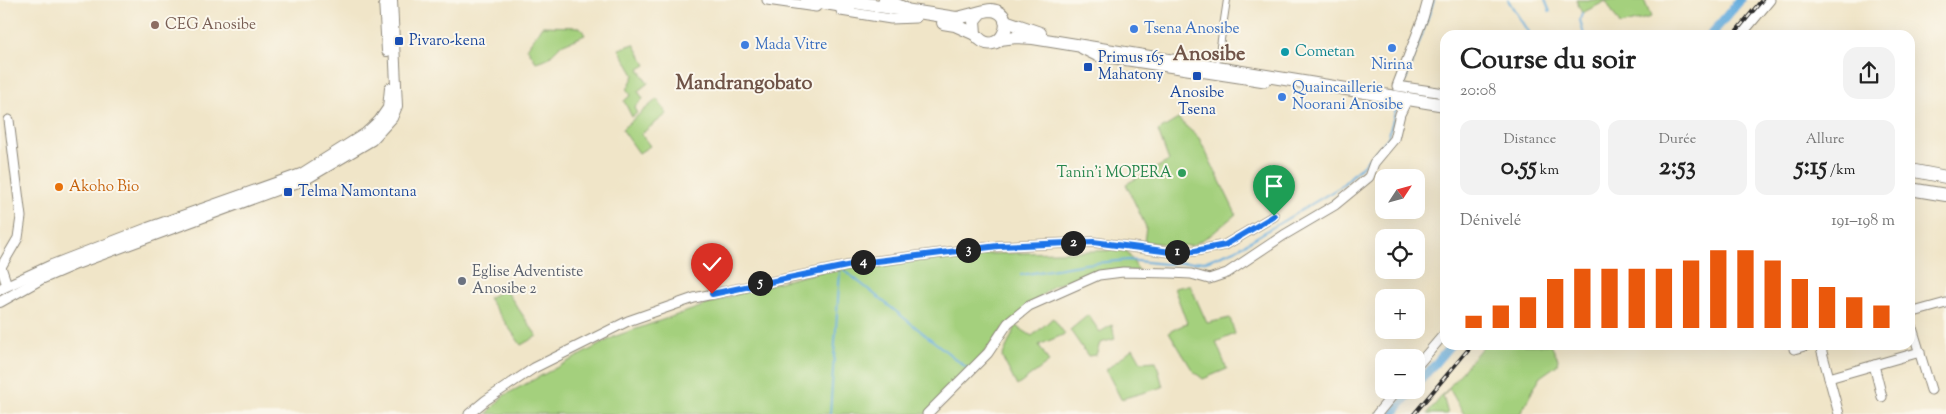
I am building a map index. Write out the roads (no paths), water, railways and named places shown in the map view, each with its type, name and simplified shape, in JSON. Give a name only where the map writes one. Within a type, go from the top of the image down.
[{"type":"main road","points":[[807,0],[916,15],[956,18],[980,13],[993,6],[1003,17],[1006,31],[996,42],[986,43],[982,42],[975,34],[956,25],[916,15],[841,0]]},
{"type":"main road","points":[[975,34],[974,20],[980,13]]},
{"type":"main road","points":[[1005,21],[1033,32],[1399,95],[1440,105]]},
{"type":"main road","points":[[1000,39],[1016,37],[1033,38],[1080,48],[1399,95],[1440,97]]},
{"type":"main road","points":[[1915,171],[1946,177]]},
{"type":"main road","points":[[1915,190],[1946,195]]},
{"type":"street","points":[[9,120],[21,217],[18,238],[0,267],[4,287],[52,265],[148,228],[301,174],[366,133],[380,121],[390,102],[384,0]]},
{"type":"street","points":[[0,302],[41,279],[76,264],[306,179],[372,140],[392,118],[397,106],[392,0]]},
{"type":"street","points":[[767,0],[891,19],[916,15]]},
{"type":"street","points":[[883,0],[894,2],[916,15]]},
{"type":"street","points":[[980,13],[984,6],[984,0]]},
{"type":"street","points":[[1218,59],[1228,0]]},
{"type":"street","points":[[927,414],[988,353],[1008,323],[1030,306],[1098,275],[1123,272],[1171,273],[1191,274],[1209,279],[1227,273],[1284,235],[1335,206],[1369,177],[1374,163],[1394,139],[1400,114],[1399,95],[1428,0]]},
{"type":"street","points":[[1745,30],[1770,0]]},
{"type":"street","points":[[469,414],[486,400],[534,368],[628,321],[694,298],[861,263],[998,246],[1093,242],[1171,252],[1195,251],[1225,245],[1274,216]]},
{"type":"street","points":[[1915,312],[1946,304]]},
{"type":"street","points":[[1915,336],[1932,390]]},
{"type":"street","points":[[1425,356],[1440,339]]},
{"type":"street","points":[[1821,350],[1839,414]]},
{"type":"street","points":[[1829,378],[1920,352]]},
{"type":"street","points":[[1874,365],[1882,397]]},
{"type":"street","points":[[1377,414],[1390,399]]},
{"type":"waterway","points":[[1404,85],[1434,0]]},
{"type":"waterway","points":[[1508,0],[1527,30]]},
{"type":"waterway","points":[[1545,0],[1550,12]]},
{"type":"waterway","points":[[1714,30],[1739,0]]},
{"type":"waterway","points":[[1719,30],[1745,0]]},
{"type":"waterway","points":[[1582,13],[1580,20],[1583,30]]},
{"type":"waterway","points":[[1021,275],[1085,264],[1128,260],[1165,264],[1206,261],[1235,250],[1340,187],[1388,138],[1398,101]]},
{"type":"waterway","points":[[844,270],[967,368]]},
{"type":"waterway","points":[[830,414],[840,271]]},
{"type":"waterway","points":[[1425,375],[1447,350]]},
{"type":"waterway","points":[[1425,379],[1450,350]]},
{"type":"waterway","points":[[1393,414],[1406,399]]},
{"type":"waterway","points":[[1396,414],[1408,399]]},
{"type":"railway","points":[[1737,30],[1762,0]]},
{"type":"railway","points":[[1414,414],[1468,350]]},
{"type":"place","name":"CEG Anosibe","points":[[155,25]]},
{"type":"place","name":"Tsena Anosibe","points":[[1134,29]]},
{"type":"place","name":"Pivaro-kena","points":[[399,41]]},
{"type":"place","name":"Mada Vitre","points":[[745,45]]},
{"type":"place","name":"Nirina","points":[[1392,48]]},
{"type":"place","name":"Cometan","points":[[1285,52]]},
{"type":"place","name":"Primus 165 Mahatony","points":[[1088,67]]},
{"type":"place","name":"Anosibe Tsena","points":[[1197,76]]},
{"type":"place","name":"Quaincaillerie Noorani Anosibe","points":[[1282,97]]},
{"type":"place","name":"Tanin'i MOPERA","points":[[1182,173]]},
{"type":"place","name":"Akoho Bio","points":[[59,187]]},
{"type":"place","name":"Telma Namontana","points":[[288,192]]},
{"type":"place","name":"Eglise Adventiste Anosibe 2","points":[[462,281]]},
{"type":"district","name":"Anosibe","points":[[1209,55]]},
{"type":"district","name":"Mandrangobato","points":[[744,84]]}]
